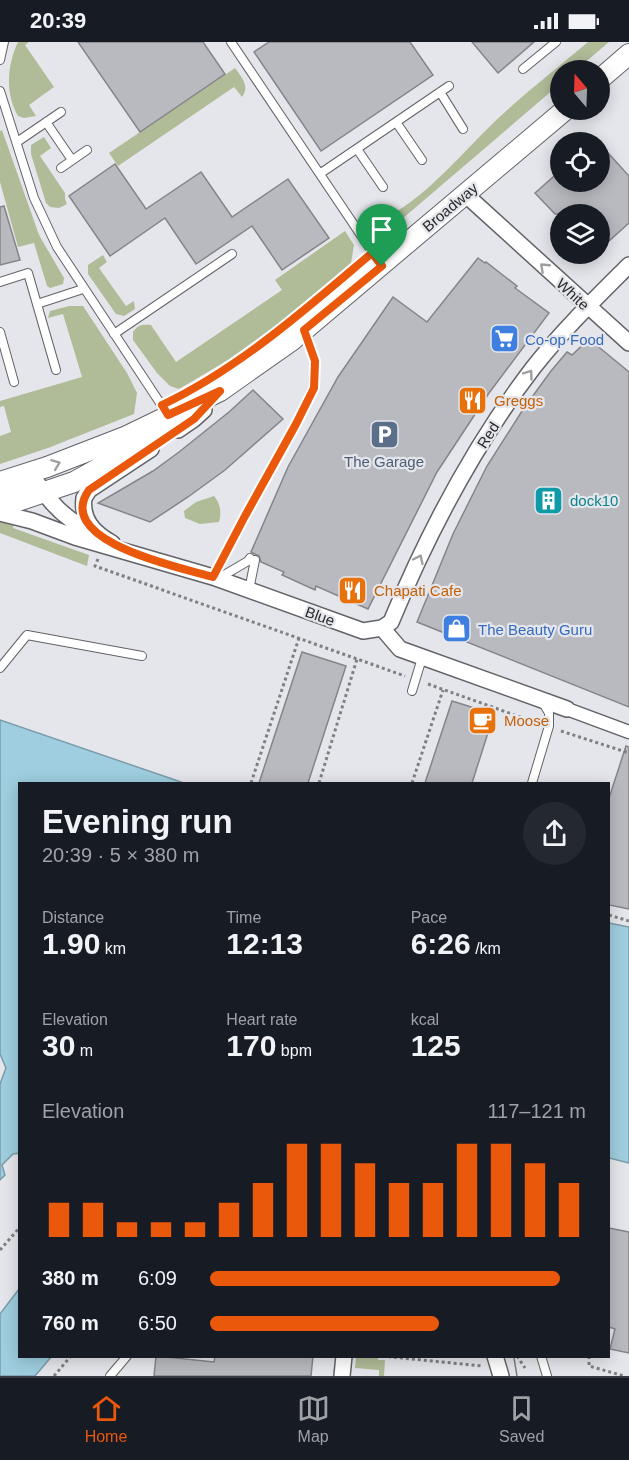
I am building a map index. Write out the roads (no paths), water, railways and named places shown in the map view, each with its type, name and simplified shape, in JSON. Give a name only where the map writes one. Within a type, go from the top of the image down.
[{"type":"street","points":[[610,70],[629,54]]},
{"type":"street","name":"Broadway","points":[[0,482],[47,467],[127,436],[220,391],[304,330],[553,120]]},
{"type":"street","name":"White","points":[[466,195],[629,343]]},
{"type":"street","name":"Red","points":[[382,628],[391,622],[446,504],[490,430],[533,368],[587,307],[629,265]]},
{"type":"street","name":"Broadway","points":[[97,535],[86,520],[84,513],[84,498],[89,490],[194,419],[220,391]]},
{"type":"street","name":"Broadway","points":[[0,507],[44,493],[90,474],[204,410]]},
{"type":"street","points":[[0,491],[38,484],[76,525],[127,552]]},
{"type":"street","name":"Blue","points":[[0,513],[215,578],[363,631],[382,628]]},
{"type":"street","points":[[382,628],[400,649],[629,732]]},
{"type":"street","points":[[342,1376],[344,1358]]},
{"type":"street","points":[[490,1361],[501,1376]]},
{"type":"lane","points":[[0,60],[4,42]]},
{"type":"lane","points":[[231,42],[382,266]]},
{"type":"lane","points":[[523,69],[556,42]]},
{"type":"lane","points":[[321,173],[449,86]]},
{"type":"lane","points":[[0,91],[3,109],[17,142],[34,198],[57,247],[168,415]]},
{"type":"lane","points":[[441,92],[463,129]]},
{"type":"lane","points":[[17,142],[61,112]]},
{"type":"lane","points":[[46,122],[72,160]]},
{"type":"lane","points":[[396,122],[422,160]]},
{"type":"lane","points":[[357,149],[383,188]]},
{"type":"lane","points":[[62,168],[87,150]]},
{"type":"lane","points":[[114,334],[232,254]]},
{"type":"lane","points":[[0,282],[28,273],[56,370]]},
{"type":"lane","points":[[37,304],[83,289]]},
{"type":"lane","points":[[215,578],[245,516],[314,388],[315,361],[304,330]]},
{"type":"lane","points":[[0,332],[14,382]]},
{"type":"lane","points":[[215,578],[252,559],[249,590]]},
{"type":"lane","points":[[0,668],[27,635],[142,656]]},
{"type":"lane","points":[[412,691],[423,658]]},
{"type":"lane","points":[[531,782],[549,727],[549,713],[540,699]]},
{"type":"lane","points":[[110,1376],[125,1358]]},
{"type":"lane","points":[[542,1358],[547,1376]]},
{"type":"water","points":[[0,720],[181,782],[18,782],[18,1153],[13,1154],[2,1165],[5,1175],[0,1180],[0,1084],[6,1068],[0,1054]]},
{"type":"water","points":[[610,923],[629,927],[629,1163],[610,1158]]},
{"type":"water","points":[[18,1290],[18,1358],[50,1358],[35,1376],[0,1376],[0,1314]]},
{"type":"tram line","points":[[514,1358],[517,1376]]},
{"type":"place","name":"Co-op Food","points":[[504,339]]},
{"type":"place","name":"Greggs","points":[[473,400]]},
{"type":"place","name":"The Garage","points":[[384,434]]},
{"type":"place","name":"dock10","points":[[549,500]]},
{"type":"place","name":"Chapati Cafe","points":[[353,590]]},
{"type":"place","name":"The Beauty Guru","points":[[457,629]]},
{"type":"place","name":"Moose","points":[[483,720]]}]
